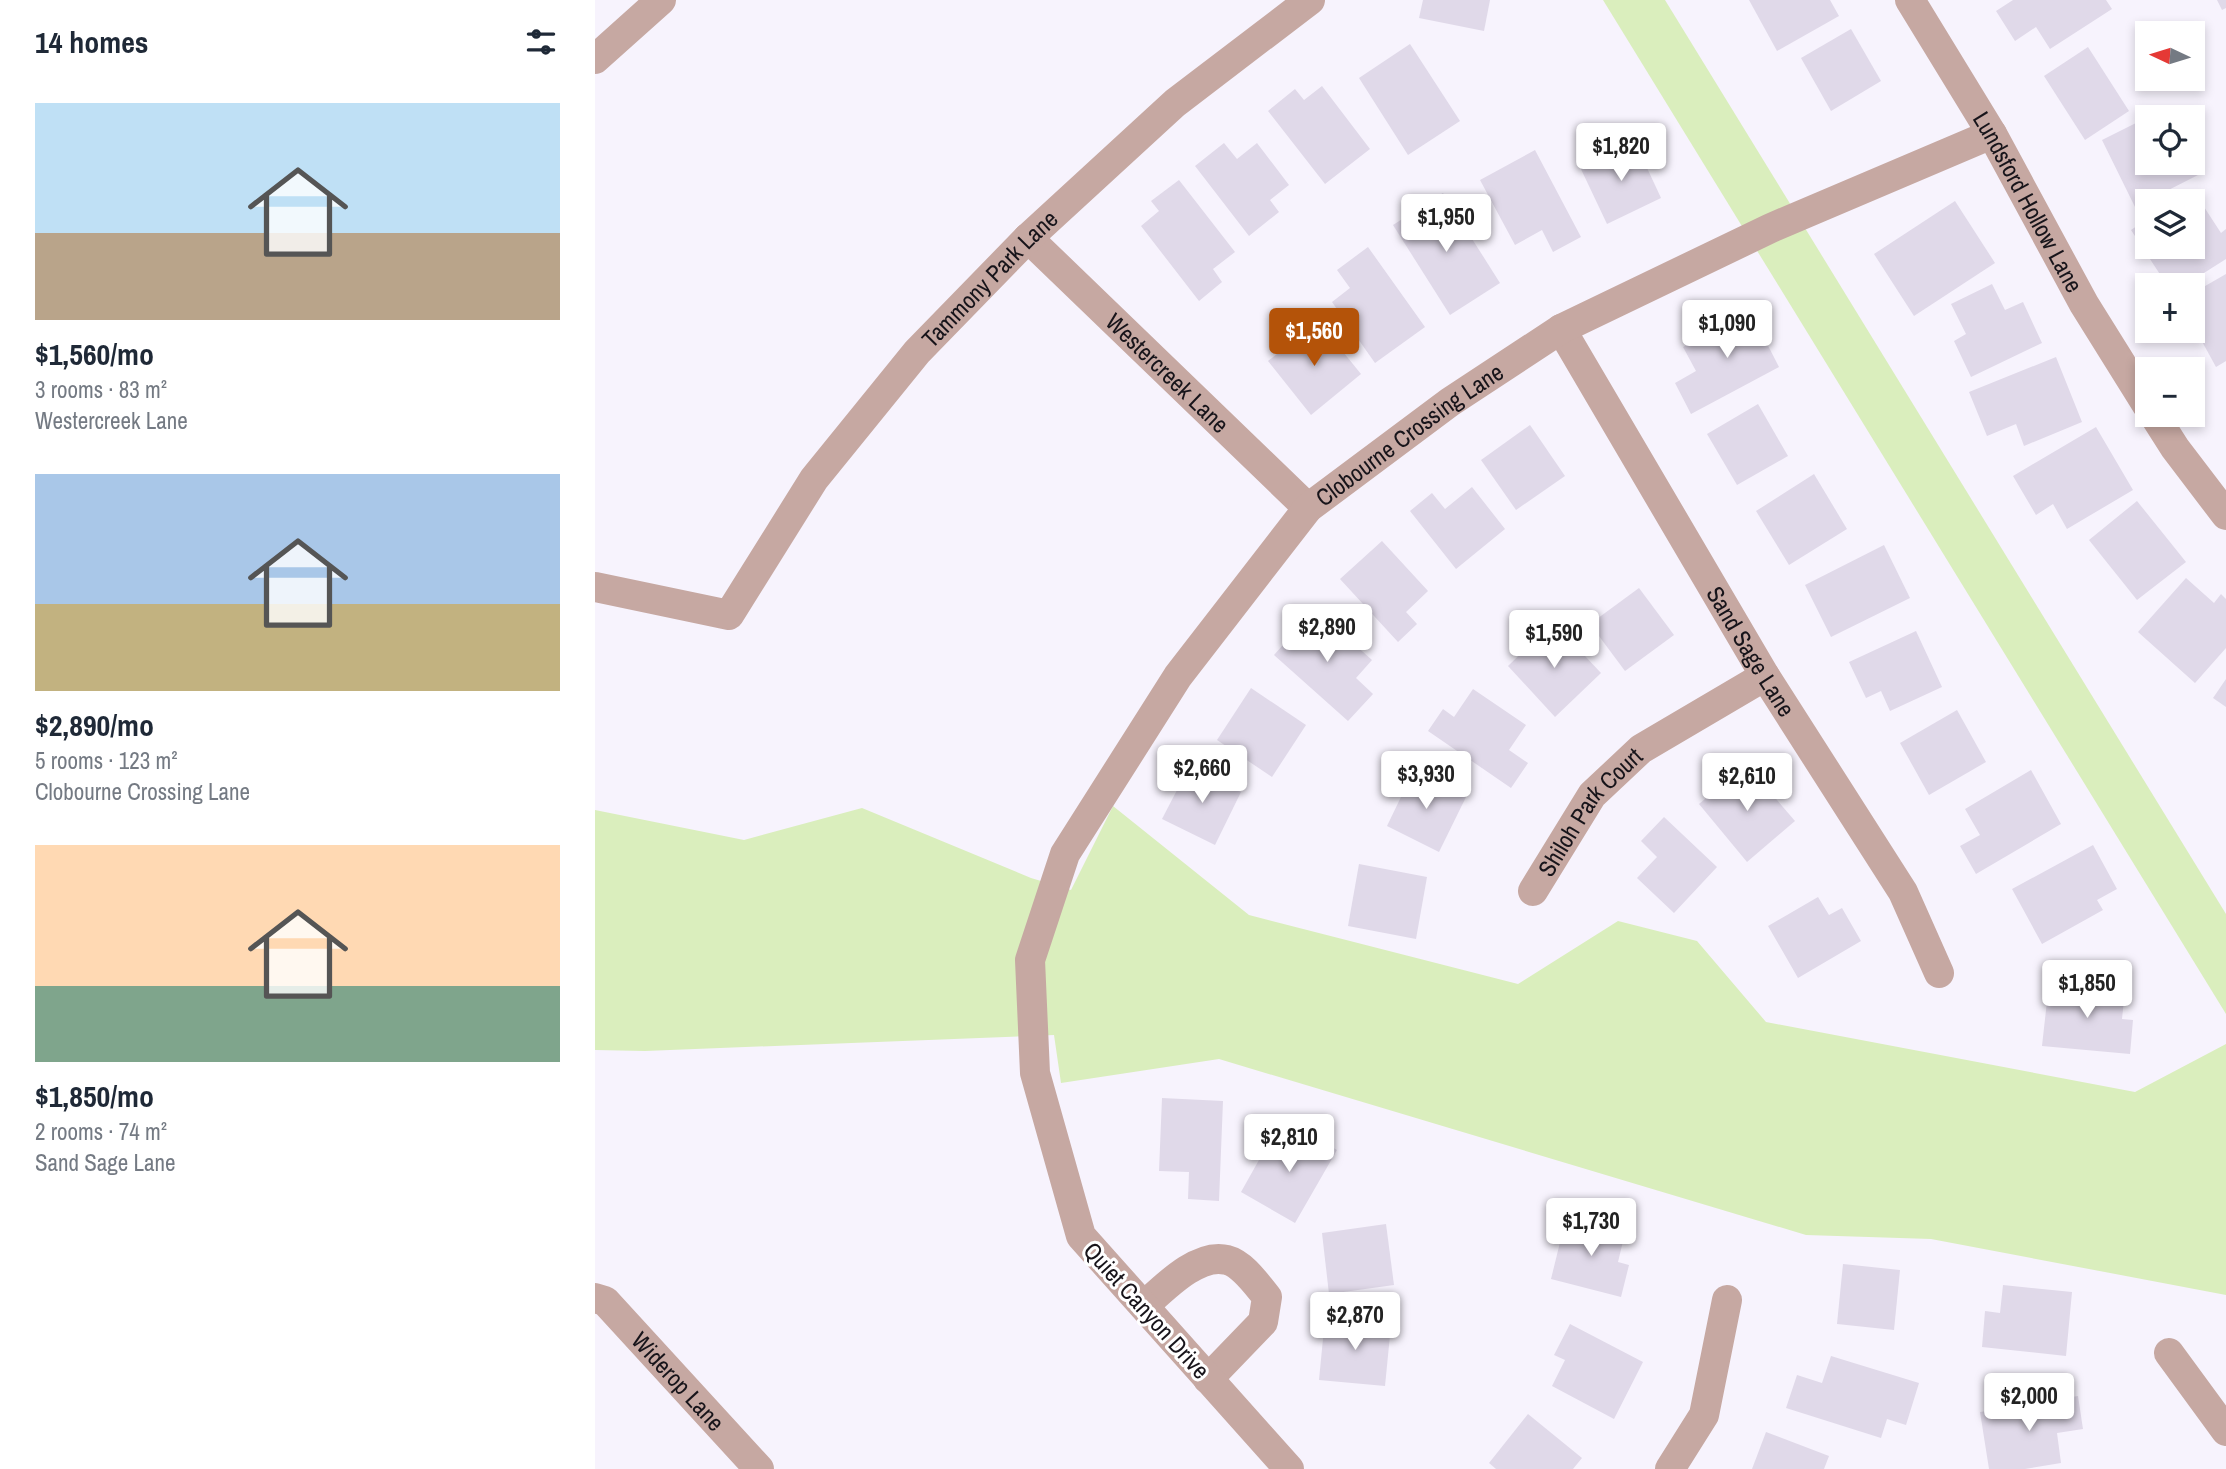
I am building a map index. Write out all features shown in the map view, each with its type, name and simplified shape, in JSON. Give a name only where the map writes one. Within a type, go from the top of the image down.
[{"type":"street","points":[[595,59],[661,0]]},
{"type":"street","name":"Tammony Park Lane","points":[[595,587],[729,615],[814,480],[917,352],[1028,238],[1175,103],[1310,0]]},
{"type":"street","name":"Lundsford Hollow Lane","points":[[1910,0],[1992,134],[2084,304],[2135,385]]},
{"type":"street","name":"Clobourne Crossing Lane","points":[[1030,960],[1065,854],[1178,676],[1308,508],[1450,402],[1560,329],[1771,228],[1992,134]]},
{"type":"street","name":"Westercreek Lane","points":[[1028,238],[1308,508]]},
{"type":"street","name":"Sand Sage Lane","points":[[1560,329],[1765,677],[1903,892],[1939,973]]},
{"type":"street","points":[[2162,427],[2226,515]]},
{"type":"street","name":"Shiloh Park Court","points":[[1532,891],[1592,795],[1641,749],[1765,677]]},
{"type":"street","name":"Quiet Canyon Drive","points":[[1030,960],[1035,1073],[1081,1236],[1289,1469]]},
{"type":"street","points":[[1144,1306],[1179,1274],[1209,1260],[1228,1260],[1246,1273],[1267,1297],[1263,1322],[1208,1378]]},
{"type":"street","name":"Widerop Lane","points":[[595,1298],[605,1301],[759,1469]]},
{"type":"street","points":[[1670,1469],[1704,1415],[1727,1300]]},
{"type":"street","points":[[2169,1353],[2226,1431]]},
{"type":"green space","points":[[1603,0],[1665,0],[2226,914],[2226,1014]]},
{"type":"green space","points":[[1113,806],[1249,915],[1518,984],[1618,921],[1697,941],[1766,1022],[2135,1092],[2226,1044],[2226,1295],[1931,1239],[1806,1235],[1219,1059],[1061,1083],[1054,1035],[645,1051],[595,1050],[595,810],[744,840],[862,808],[1031,878],[1071,890]]},
{"type":"building","points":[[1423,0],[1490,0],[1484,31],[1419,18]]},
{"type":"building","points":[[1749,0],[1830,0],[1839,16],[1777,51]]},
{"type":"building","points":[[2013,0],[2106,0],[2112,9],[2050,49],[2036,27],[2015,41],[1996,11]]},
{"type":"building","points":[[2217,0],[2226,0],[2226,8],[2222,10]]},
{"type":"building","points":[[1851,29],[1881,81],[1831,111],[1801,58]]},
{"type":"building","points":[[1410,44],[1460,121],[1408,155],[1359,78]]},
{"type":"building","points":[[2088,47],[2129,111],[2085,140],[2044,76]]},
{"type":"building","points":[[1322,86],[1370,149],[1325,184],[1268,111],[1295,89],[1304,100]]},
{"type":"building","points":[[2135,123],[2135,175],[2198,175],[2170,189],[2135,189],[2135,207],[2102,140]]},
{"type":"building","points":[[1635,142],[1661,198],[1607,224],[1580,167]]},
{"type":"building","points":[[1224,143],[1237,159],[1257,143],[1289,185],[1270,200],[1279,212],[1249,236],[1195,166]]},
{"type":"building","points":[[1535,150],[1581,237],[1553,252],[1542,230],[1515,245],[1480,180]]},
{"type":"building","points":[[1179,180],[1235,252],[1213,269],[1222,282],[1199,301],[1141,226],[1159,211],[1151,201]]},
{"type":"building","points":[[1443,193],[1500,283],[1450,315],[1393,225]]},
{"type":"building","points":[[1955,201],[1995,263],[1914,316],[1874,254]]},
{"type":"building","points":[[2205,208],[2221,233],[2226,229],[2226,259],[2204,273],[2159,273],[2150,259],[2205,259]]},
{"type":"building","points":[[1368,247],[1425,327],[1375,363],[1332,302],[1350,288],[1337,270]]},
{"type":"building","points":[[2226,274],[2226,361],[2216,367],[2203,343],[2205,343],[2205,286]]},
{"type":"building","points":[[1992,284],[2005,310],[2023,302],[2042,343],[1971,377],[1954,341],[1966,334],[1951,304]]},
{"type":"building","points":[[1760,306],[1771,327],[1761,332],[1779,367],[1691,414],[1675,383],[1696,371],[1683,347]]},
{"type":"building","points":[[1318,321],[1361,374],[1311,415],[1268,361]]},
{"type":"building","points":[[2056,357],[2082,422],[2024,446],[2016,424],[1987,436],[1969,392]]},
{"type":"building","points":[[1758,404],[1788,456],[1737,485],[1707,434]]},
{"type":"building","points":[[1530,425],[1565,476],[1516,510],[1481,460]]},
{"type":"building","points":[[2096,427],[2133,490],[2067,529],[2053,504],[2036,515],[2013,476]]},
{"type":"building","points":[[1814,474],[1847,529],[1789,565],[1756,511]]},
{"type":"building","points":[[1472,487],[1505,529],[1456,569],[1410,511],[1432,493],[1445,509]]},
{"type":"building","points":[[2137,501],[2186,562],[2137,600],[2089,540]]},
{"type":"building","points":[[1382,541],[1428,591],[1406,612],[1417,624],[1398,642],[1340,579]]},
{"type":"building","points":[[1884,545],[1910,598],[1831,637],[1805,585]]},
{"type":"building","points":[[2186,578],[2214,603],[2221,594],[2226,599],[2226,648],[2195,683],[2138,632]]},
{"type":"building","points":[[1639,588],[1674,635],[1625,671],[1590,624]]},
{"type":"building","points":[[1315,609],[1372,660],[1356,678],[1373,694],[1348,721],[1274,655]]},
{"type":"building","points":[[1553,622],[1601,673],[1555,717],[1508,666]]},
{"type":"building","points":[[1916,631],[1942,687],[1890,711],[1881,691],[1866,698],[1849,662]]},
{"type":"building","points":[[2226,679],[2226,707],[2213,698]]},
{"type":"building","points":[[1251,688],[1306,725],[1272,777],[1217,740]]},
{"type":"building","points":[[1473,689],[1526,725],[1509,750],[1528,763],[1511,788],[1428,731],[1443,709],[1454,717]]},
{"type":"building","points":[[1957,710],[1986,762],[1929,795],[1900,743]]},
{"type":"building","points":[[1746,764],[1795,821],[1747,862],[1699,804]]},
{"type":"building","points":[[1190,765],[1241,792],[1215,845],[1162,819]]},
{"type":"building","points":[[1414,770],[1466,797],[1439,852],[1387,826]]},
{"type":"building","points":[[2031,770],[2061,824],[1976,874],[1960,846],[1980,835],[1965,809]]},
{"type":"building","points":[[1664,817],[1717,867],[1674,913],[1637,878],[1657,857],[1641,841]]},
{"type":"building","points":[[2093,845],[2117,889],[2097,900],[2103,910],[2042,944],[2012,889]]},
{"type":"building","points":[[1359,864],[1427,877],[1416,939],[1348,926]]},
{"type":"building","points":[[1818,897],[1829,915],[1842,908],[1861,941],[1798,978],[1768,926]]},
{"type":"building","points":[[2049,983],[2125,991],[2122,1019],[2133,1020],[2130,1054],[2042,1046]]},
{"type":"building","points":[[1162,1098],[1223,1101],[1219,1201],[1188,1199],[1189,1172],[1159,1171]]},
{"type":"building","points":[[1302,1130],[1337,1150],[1295,1223],[1241,1192],[1273,1135],[1293,1146]]},
{"type":"building","points":[[1566,1218],[1625,1233],[1618,1262],[1629,1265],[1621,1297],[1551,1279]]},
{"type":"building","points":[[1386,1224],[1394,1285],[1329,1294],[1322,1233]]},
{"type":"building","points":[[1843,1264],[1900,1270],[1894,1330],[1837,1324]]},
{"type":"building","points":[[2003,1285],[2072,1292],[2066,1356],[1982,1347],[1985,1311],[2000,1313]]},
{"type":"building","points":[[1325,1318],[1391,1325],[1385,1386],[1319,1380]]},
{"type":"building","points":[[1570,1324],[1643,1362],[1614,1419],[1552,1386],[1565,1360],[1554,1355]]},
{"type":"building","points":[[1831,1356],[1919,1383],[1906,1425],[1887,1419],[1881,1438],[1786,1408],[1797,1375],[1822,1383]]},
{"type":"building","points":[[2078,1396],[2083,1429],[2057,1433],[2061,1463],[2025,1469],[1989,1469],[1980,1412]]},
{"type":"building","points":[[1528,1414],[1582,1458],[1573,1469],[1496,1469],[1489,1463]]},
{"type":"building","points":[[1766,1432],[1829,1456],[1824,1469],[1752,1469]]}]
